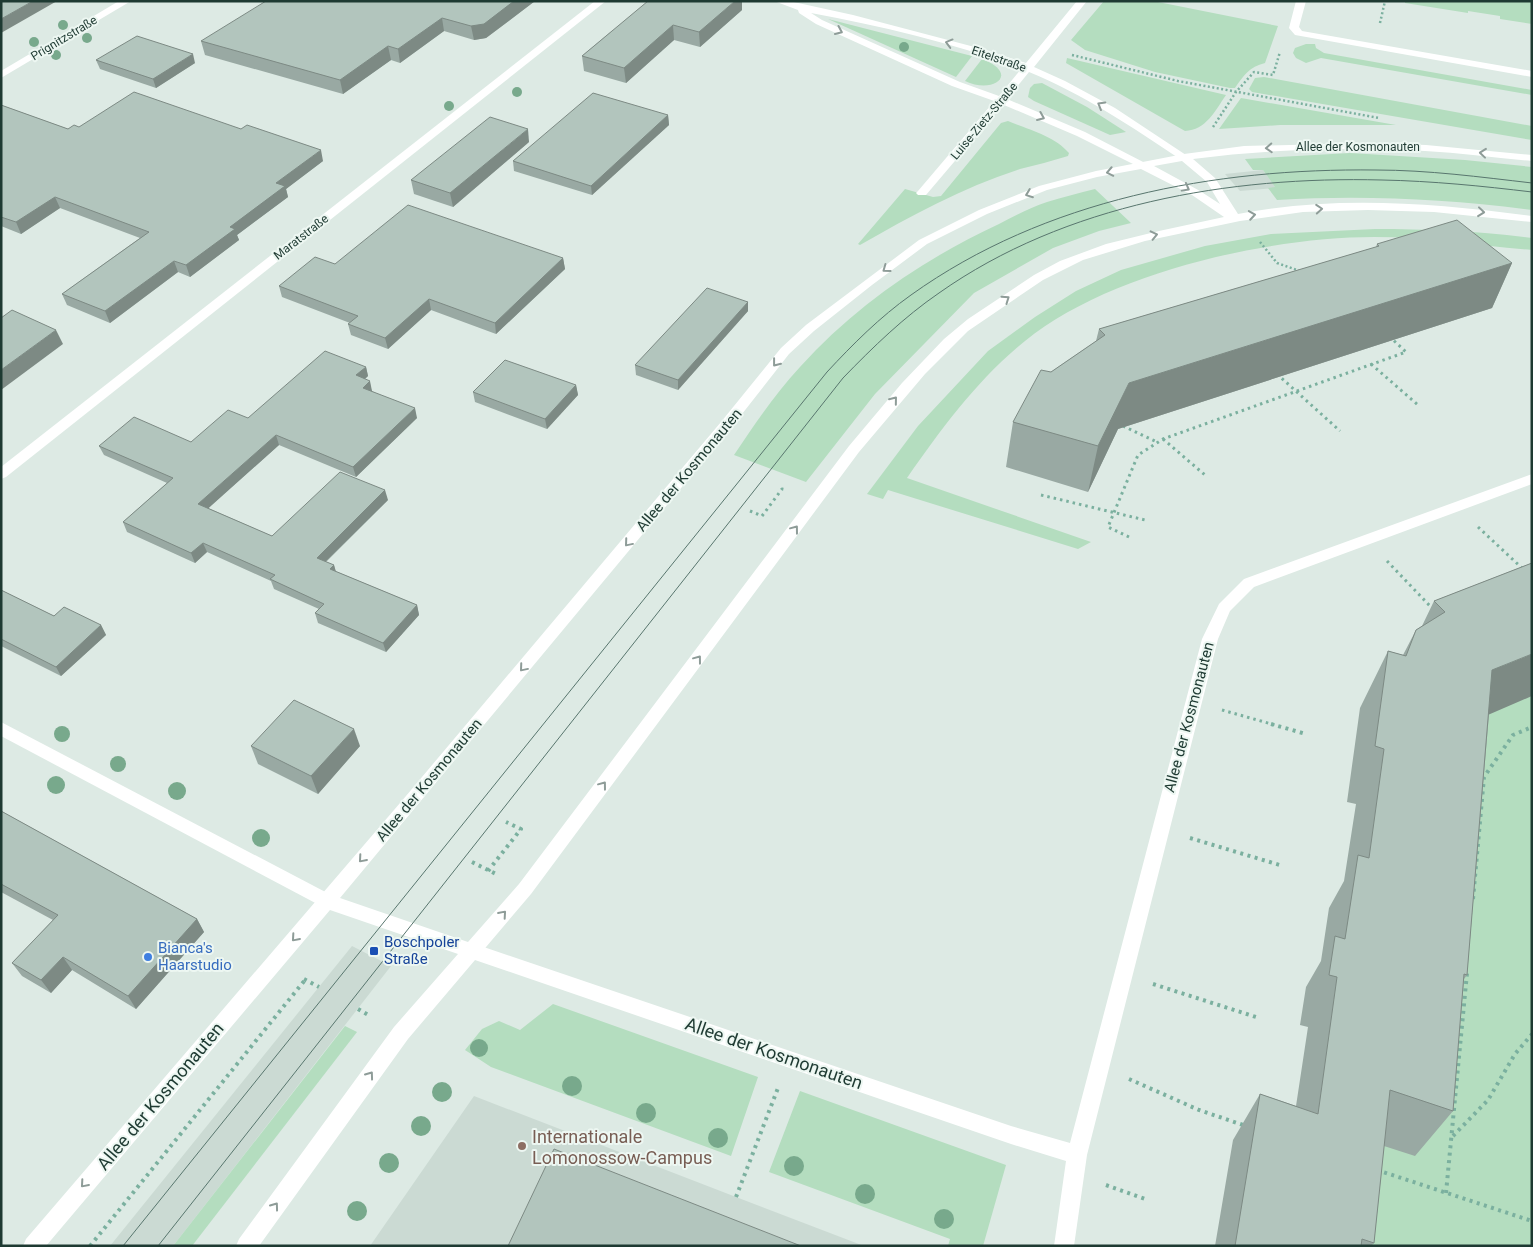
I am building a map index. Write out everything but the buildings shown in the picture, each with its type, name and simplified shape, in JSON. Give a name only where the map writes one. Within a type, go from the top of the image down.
[{"type":"street","name":"Prignitzstraße","points":[[1,75],[126,1]]},
{"type":"street","name":"Maratstraße","points":[[1,474],[601,1]]},
{"type":"street","name":"Eitelstraße","points":[[779,1],[844,34],[956,84],[1001,100],[1081,134],[1143,165]]},
{"type":"street","name":"Luise-Zietz-Straße","points":[[922,193],[1029,68],[1082,1]]},
{"type":"street","points":[[1301,1],[1294,28],[1299,32],[1532,74]]},
{"type":"street","name":"Eitelstraße","points":[[796,8],[871,23],[983,52],[1029,68],[1087,97],[1153,136],[1184,157]]},
{"type":"street","name":"Allee der Kosmonauten","points":[[33,1246],[327,901],[706,450],[785,351],[810,328],[868,282],[923,242],[982,212],[1043,188],[1096,174],[1184,157],[1244,149],[1370,146],[1435,149],[1532,158]]},
{"type":"street","points":[[1184,157],[1211,180],[1234,218]]},
{"type":"street","points":[[1143,165],[1196,193],[1234,218]]},
{"type":"street","points":[[246,1246],[401,1033],[525,889],[854,449],[904,389],[944,346],[966,327],[1026,285],[1063,264],[1100,250],[1139,239],[1234,218],[1270,212],[1378,206],[1451,209],[1532,218]]},
{"type":"street","name":"Allee der Kosmonauten","points":[[1064,1246],[1075,1164],[1099,1065],[1193,701],[1210,639],[1224,608],[1249,583],[1532,479]]},
{"type":"street","points":[[1,728],[327,901]]},
{"type":"street","name":"Allee der Kosmonauten","points":[[327,901],[1011,1135],[1075,1164]]},
{"type":"path","points":[[1070,54],[1178,81],[1383,119]]},
{"type":"path","points":[[1210,132],[1236,92],[1254,72],[1273,75],[1277,63]]},
{"type":"path","points":[[1259,240],[1277,263],[1304,272]]},
{"type":"path","points":[[1129,537],[1108,526],[1138,455],[1163,439],[1406,352],[1388,335]]},
{"type":"path","points":[[1371,364],[1418,405]]},
{"type":"path","points":[[1276,374],[1340,431]]},
{"type":"path","points":[[1120,424],[1157,442]]},
{"type":"path","points":[[1163,439],[1205,475]]},
{"type":"path","points":[[750,511],[762,516],[782,488],[789,491]]},
{"type":"path","points":[[1041,495],[1144,520]]},
{"type":"path","points":[[1456,506],[1525,571]]},
{"type":"path","points":[[1366,539],[1430,606]]},
{"type":"path","points":[[1193,701],[1306,734]]},
{"type":"path","points":[[1473,903],[1484,777],[1512,735],[1532,727]]},
{"type":"path","points":[[488,871],[521,829],[506,822]]},
{"type":"path","points":[[1160,828],[1282,866]]},
{"type":"path","points":[[472,862],[503,878]]},
{"type":"path","points":[[1446,1193],[1467,971]]},
{"type":"path","points":[[1124,974],[1256,1017]]},
{"type":"path","points":[[299,976],[319,987]]},
{"type":"path","points":[[90,1246],[305,980]]},
{"type":"path","points":[[358,1009],[370,1016]]},
{"type":"path","points":[[1452,1136],[1488,1100],[1515,1054],[1532,1034]]},
{"type":"path","points":[[736,1197],[790,1059]]},
{"type":"path","points":[[1099,1065],[1199,1110],[1250,1127]]},
{"type":"path","points":[[1075,1164],[1148,1200]]},
{"type":"path","points":[[1369,1168],[1532,1221]]},
{"type":"shaded area","points":[[1263,170],[1276,188],[1240,191],[1225,174]]},
{"type":"shaded area","points":[[352,946],[391,966],[173,1246],[110,1246]]},
{"type":"shaded area","name":"Internationale Lomonossow-Campus","points":[[474,1096],[736,1197],[864,1246],[370,1246]]},
{"type":"green space","points":[[1104,1],[1153,1],[1278,26],[1265,63],[1251,69],[1235,88],[1230,88],[1155,72],[1085,50],[1071,40]]},
{"type":"green space","points":[[1405,1],[1532,1],[1532,24],[1500,19],[1500,16],[1468,11],[1468,13],[1405,3]]},
{"type":"green space","points":[[828,19],[972,56],[956,77]]},
{"type":"green space","points":[[1306,44],[1315,44],[1316,48],[1324,53],[1532,90],[1532,95],[1321,58],[1306,63],[1296,58],[1293,53],[1295,48]]},
{"type":"green space","points":[[1067,58],[1226,95],[1209,119],[1199,127],[1185,131],[1066,63]]},
{"type":"green space","points":[[982,59],[994,65],[1000,71],[999,81],[985,86],[965,81]]},
{"type":"green space","points":[[1264,77],[1532,126],[1532,140],[1252,92],[1249,89],[1255,78]]},
{"type":"green space","points":[[1042,83],[1087,107],[1126,132],[1110,135],[1028,97],[1030,88],[1034,84]]},
{"type":"green space","points":[[1241,98],[1396,125],[1280,125],[1219,129]]},
{"type":"green space","points":[[1008,121],[1056,142],[1069,153],[1068,156],[1020,169],[978,184],[918,213],[860,245],[858,244],[905,189],[933,197],[941,196],[1001,123]]},
{"type":"green space","points":[[1350,153],[1465,160],[1532,167],[1532,210],[1405,199],[1277,200],[1268,188],[1275,187],[1263,170],[1253,170],[1245,159]]},
{"type":"green space","points":[[1095,189],[1131,223],[1099,231],[1053,248],[974,293],[875,394],[806,482],[734,455],[773,399],[800,367],[844,323],[892,285],[944,252],[1035,206]]},
{"type":"green space","points":[[1375,229],[1453,231],[1532,238],[1532,250],[1394,237],[1332,239],[1286,244],[1239,252],[1144,278],[1100,296],[1059,317],[1025,341],[991,372],[961,405],[907,478],[1091,542],[1078,549],[888,490],[883,499],[867,494],[918,426],[988,351],[1035,317],[1076,291],[1121,270],[1205,246],[1271,234]]},
{"type":"green space","points":[[1532,696],[1532,1246],[1343,1246],[1456,723]]},
{"type":"green space","points":[[553,1004],[758,1077],[731,1156],[491,1067],[465,1050],[482,1029],[499,1021],[520,1030]]},
{"type":"green space","points":[[345,1026],[357,1032],[192,1246],[173,1246]]},
{"type":"green space","points":[[800,1091],[1006,1165],[983,1246],[948,1246],[950,1239],[769,1172]]},
{"type":"tram line","points":[[123,1246],[827,372],[888,312],[963,262],[1018,235],[1075,213],[1133,196],[1193,183],[1254,175],[1376,170],[1474,176],[1532,183]]},
{"type":"tram line","points":[[158,1246],[843,378],[889,333],[926,302],[988,262],[1040,237],[1094,217],[1151,202],[1208,191],[1266,183],[1382,180],[1420,181],[1532,192]]},
{"type":"place","name":"Boschpoler Straße","points":[[374,951]]},
{"type":"place","name":"Bianca's Haarstudio","points":[[148,957]]},
{"type":"place","name":"Internationale Lomonossow-Campus","points":[[522,1146]]}]
